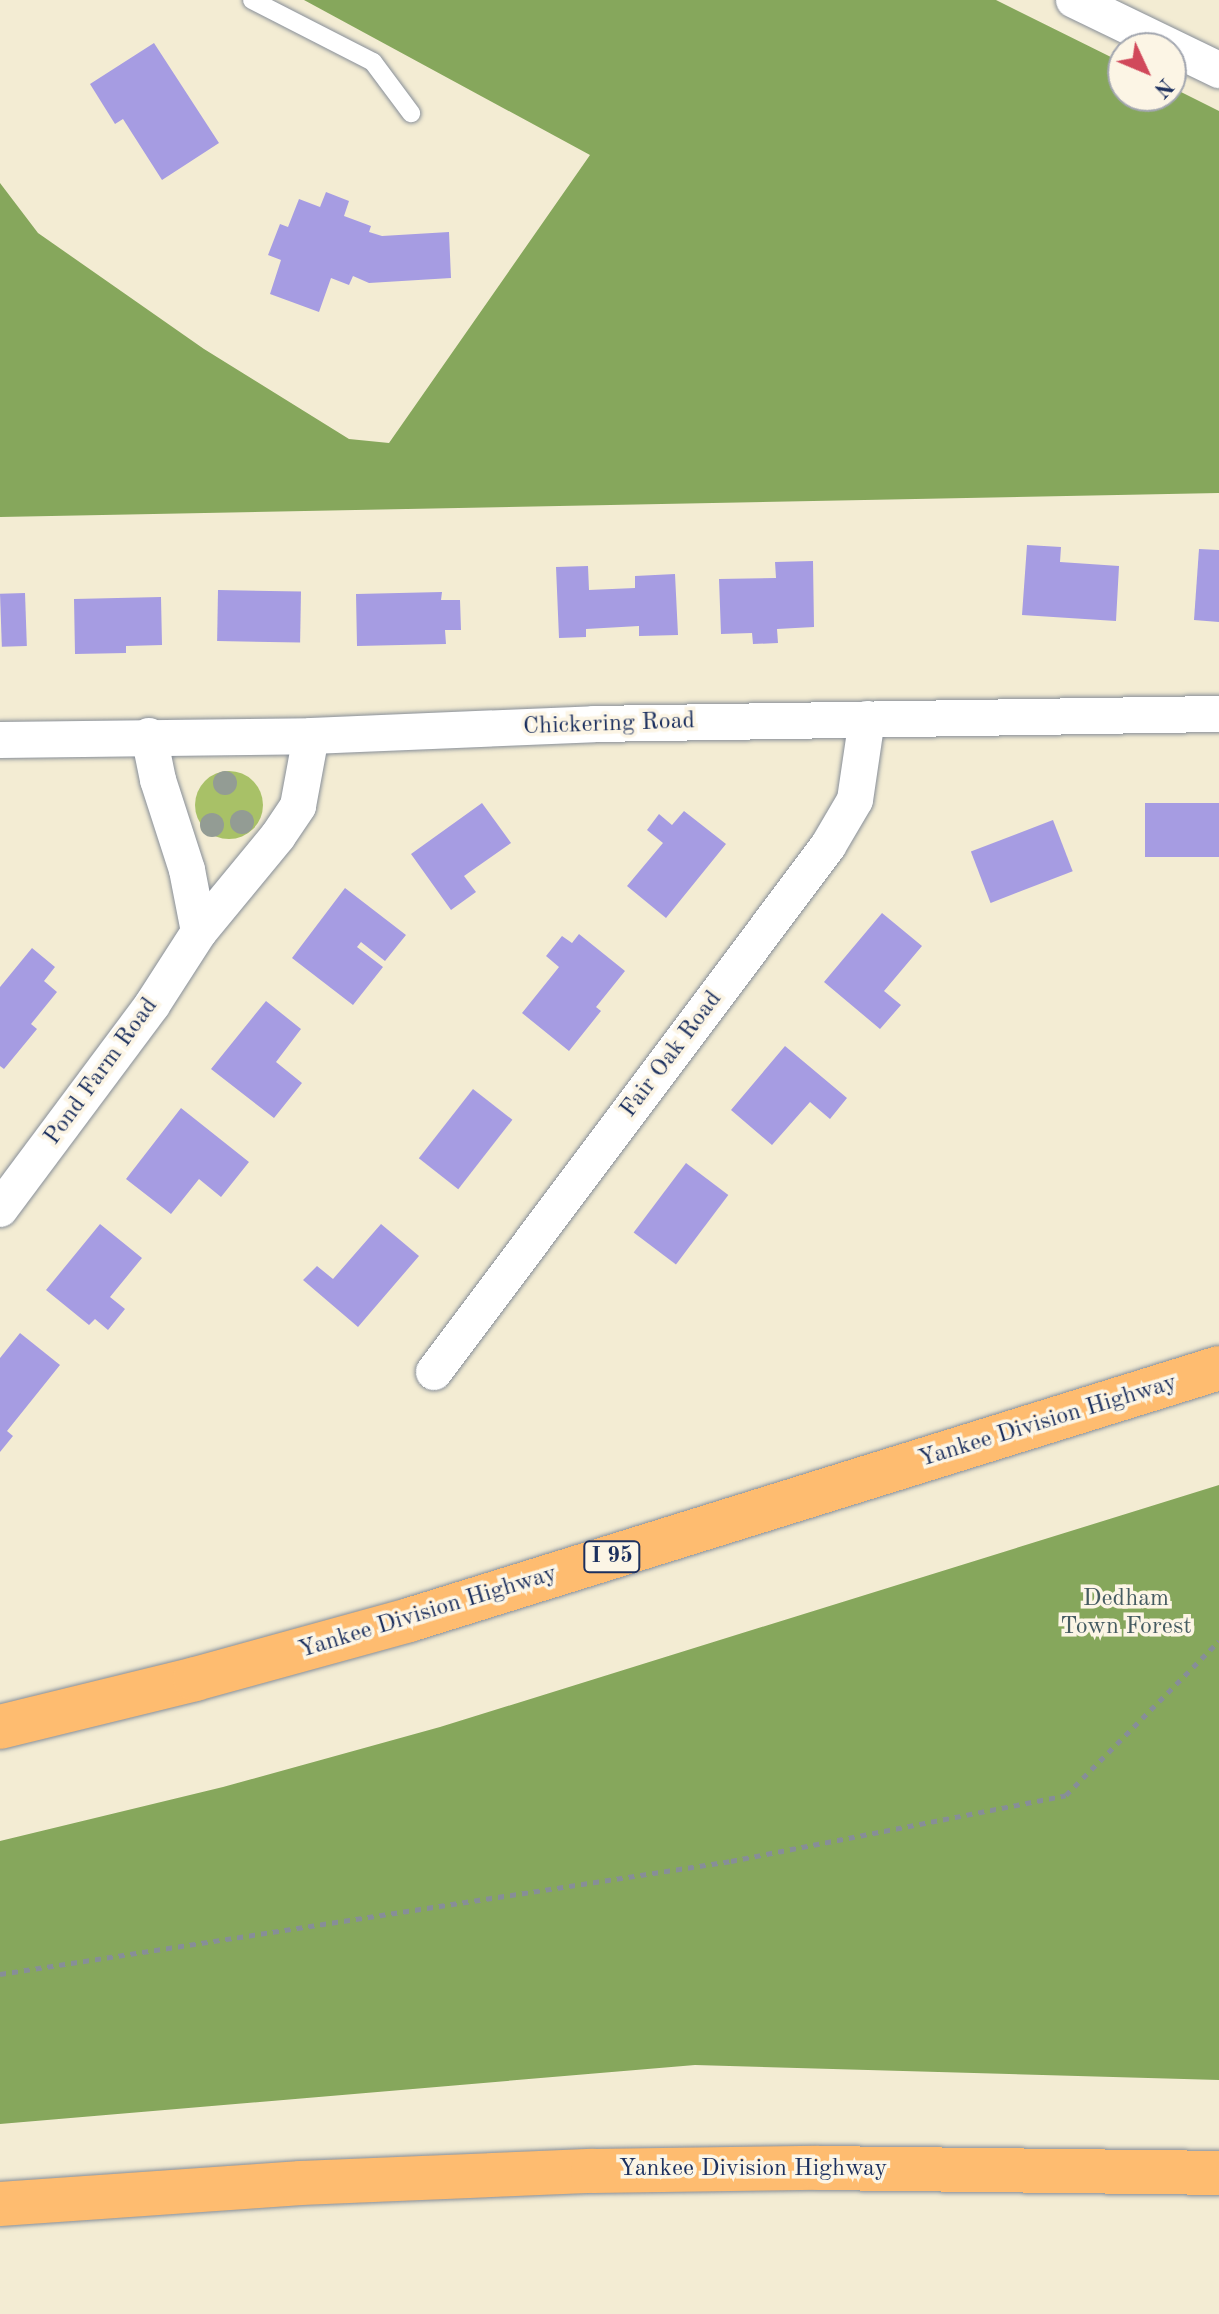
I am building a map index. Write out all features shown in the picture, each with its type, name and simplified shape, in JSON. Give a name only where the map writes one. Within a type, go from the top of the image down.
[{"type":"highway","name":"Yankee Division Highway","points":[[0,1727],[195,1679],[409,1620],[1219,1368]]},
{"type":"highway","name":"Yankee Division Highway","points":[[0,2204],[286,2184],[608,2171],[818,2168],[1219,2173]]},
{"type":"street","points":[[1074,0],[1217,64]]},
{"type":"street","name":"Chickering Road","points":[[0,740],[311,736],[594,724],[1219,714]]},
{"type":"street","name":"Fair Oak Road","points":[[434,1372],[828,846],[855,800],[867,719]]},
{"type":"street","points":[[149,736],[158,780],[187,870],[199,932]]},
{"type":"street","name":"Pond Farm Road","points":[[0,1209],[152,1005],[199,932],[278,836],[298,806],[311,736]]},
{"type":"lane","points":[[252,0],[373,62],[411,113]]},
{"type":"path","points":[[0,1974],[731,1861],[1066,1795],[1219,1641]]},
{"type":"green space","points":[[304,0],[996,0],[1107,55],[1107,112],[1187,112],[1187,95],[1219,111],[1219,493],[0,517],[0,183],[38,233],[204,349],[349,439],[389,443],[590,155]]},
{"type":"green space","points":[[229,771],[253,781],[263,805],[253,829],[229,839],[205,829],[195,805],[205,781]]},
{"type":"green space","name":"Dedham Town Forest","points":[[1219,1485],[1219,2080],[695,2065],[0,2124],[0,1841],[223,1787],[440,1727]]},
{"type":"building","points":[[154,43],[219,143],[162,180],[123,119],[115,124],[90,84]]},
{"type":"building","points":[[326,192],[349,201],[344,216],[371,226],[369,232],[382,236],[449,232],[451,278],[369,283],[353,276],[349,285],[331,278],[319,312],[270,294],[281,260],[268,255],[280,224],[288,227],[299,199],[320,207]]},
{"type":"building","points":[[1027,545],[1061,547],[1060,562],[1119,566],[1116,621],[1022,615]]},
{"type":"building","points":[[1199,549],[1219,550],[1219,622],[1194,620]]},
{"type":"building","points":[[813,561],[814,627],[777,629],[778,643],[753,644],[752,633],[721,634],[719,579],[776,578],[775,562]]},
{"type":"building","points":[[588,566],[589,590],[635,588],[635,576],[675,574],[678,635],[639,636],[639,626],[586,629],[586,637],[559,638],[556,567]]},
{"type":"building","points":[[218,590],[301,591],[300,642],[217,641]]},
{"type":"building","points":[[442,592],[441,600],[460,600],[461,630],[445,630],[446,644],[357,646],[356,594]]},
{"type":"building","points":[[25,593],[27,646],[2,647],[0,594]]},
{"type":"building","points":[[161,597],[162,645],[126,646],[126,653],[75,654],[74,599]]},
{"type":"building","points":[[482,803],[511,843],[464,876],[476,892],[451,910],[411,854]]},
{"type":"building","points":[[1145,803],[1219,803],[1219,857],[1145,857]]},
{"type":"building","points":[[684,811],[726,844],[666,918],[627,886],[663,843],[647,830],[659,814],[672,825]]},
{"type":"building","points":[[1053,820],[1073,871],[991,903],[971,852]]},
{"type":"building","points":[[345,888],[406,935],[385,961],[361,942],[357,947],[383,967],[353,1005],[292,958]]},
{"type":"building","points":[[882,913],[922,946],[884,991],[901,1005],[880,1029],[824,982]]},
{"type":"building","points":[[579,934],[625,971],[596,1007],[601,1011],[569,1051],[522,1013],[559,967],[546,956],[562,936],[572,943]]},
{"type":"building","points":[[32,948],[55,967],[44,981],[57,992],[31,1024],[37,1029],[4,1069],[0,1066],[0,987]]},
{"type":"building","points":[[266,1001],[301,1029],[276,1062],[302,1083],[274,1118],[211,1069]]},
{"type":"building","points":[[785,1046],[847,1098],[830,1119],[810,1102],[772,1145],[731,1110]]},
{"type":"building","points":[[473,1089],[512,1120],[458,1189],[419,1158]]},
{"type":"building","points":[[181,1108],[249,1162],[221,1197],[199,1179],[171,1214],[126,1179]]},
{"type":"building","points":[[686,1163],[728,1195],[676,1264],[634,1232]]},
{"type":"building","points":[[100,1224],[142,1258],[110,1297],[125,1309],[108,1330],[95,1319],[89,1325],[46,1290]]},
{"type":"building","points":[[381,1224],[419,1256],[358,1327],[303,1280],[317,1266],[333,1279]]},
{"type":"building","points":[[20,1333],[60,1365],[7,1431],[13,1436],[0,1452],[0,1358]]}]
